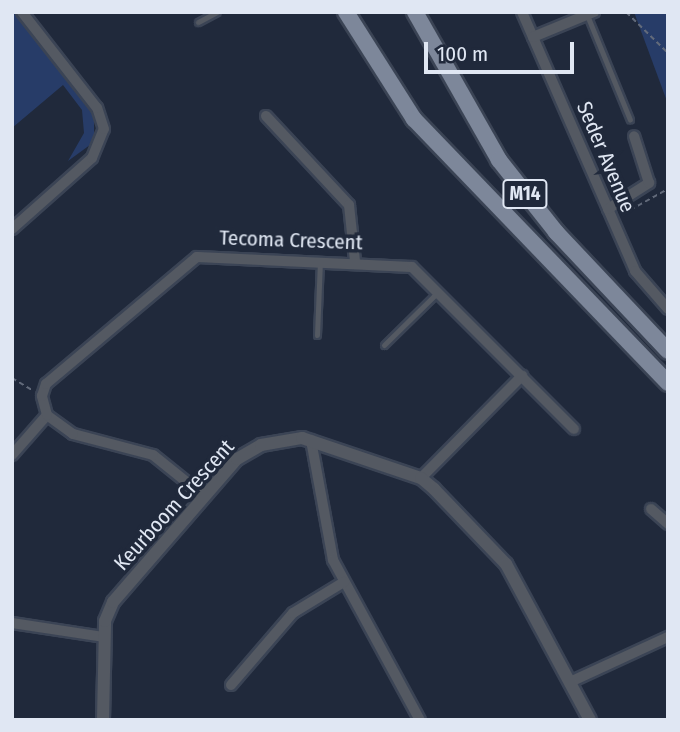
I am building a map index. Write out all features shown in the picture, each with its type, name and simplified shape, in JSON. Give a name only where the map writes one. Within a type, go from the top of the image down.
[{"type":"main road","name":"M14","points":[[346,12],[437,146],[668,383]]},
{"type":"main road","name":"M14","points":[[415,12],[499,160],[555,232],[668,351]]},
{"type":"street","points":[[12,229],[92,158],[104,129],[97,107],[22,12]]},
{"type":"street","name":"Seder Avenue","points":[[522,12],[635,271],[668,309]]},
{"type":"street","points":[[533,37],[590,14]]},
{"type":"street","points":[[266,116],[349,205],[355,261]]},
{"type":"street","points":[[610,215],[649,183],[635,136]]},
{"type":"street","name":"Tecoma Crescent","points":[[42,396],[46,384],[197,257],[355,261],[412,267],[439,291],[574,429]]},
{"type":"street","points":[[421,478],[522,376]]},
{"type":"street","points":[[42,396],[47,415],[85,440],[153,455],[204,496]]},
{"type":"street","points":[[12,455],[47,415]]},
{"type":"street","points":[[311,439],[329,548],[344,582],[420,720]]},
{"type":"street","name":"Keurboom Crescent","points":[[103,720],[103,637],[113,602],[204,496],[250,450],[311,439],[421,478],[506,564],[590,720]]},
{"type":"street","points":[[651,509],[668,524]]},
{"type":"street","points":[[231,685],[293,614],[344,582]]},
{"type":"street","points":[[12,623],[103,637]]},
{"type":"street","points":[[570,682],[668,637]]},
{"type":"lane","points":[[198,22],[216,12]]},
{"type":"lane","points":[[590,14],[630,120]]},
{"type":"lane","points":[[317,335],[320,260]]},
{"type":"lane","points":[[384,345],[439,291]]},
{"type":"path","points":[[626,12],[668,53]]},
{"type":"path","points":[[610,215],[668,189]]},
{"type":"path","points":[[12,377],[42,396]]},
{"type":"shaded area","points":[[13,12],[94,116],[94,142],[68,161],[84,133],[82,110],[63,85],[12,128]]},
{"type":"shaded area","points":[[634,12],[668,12],[668,104]]}]
